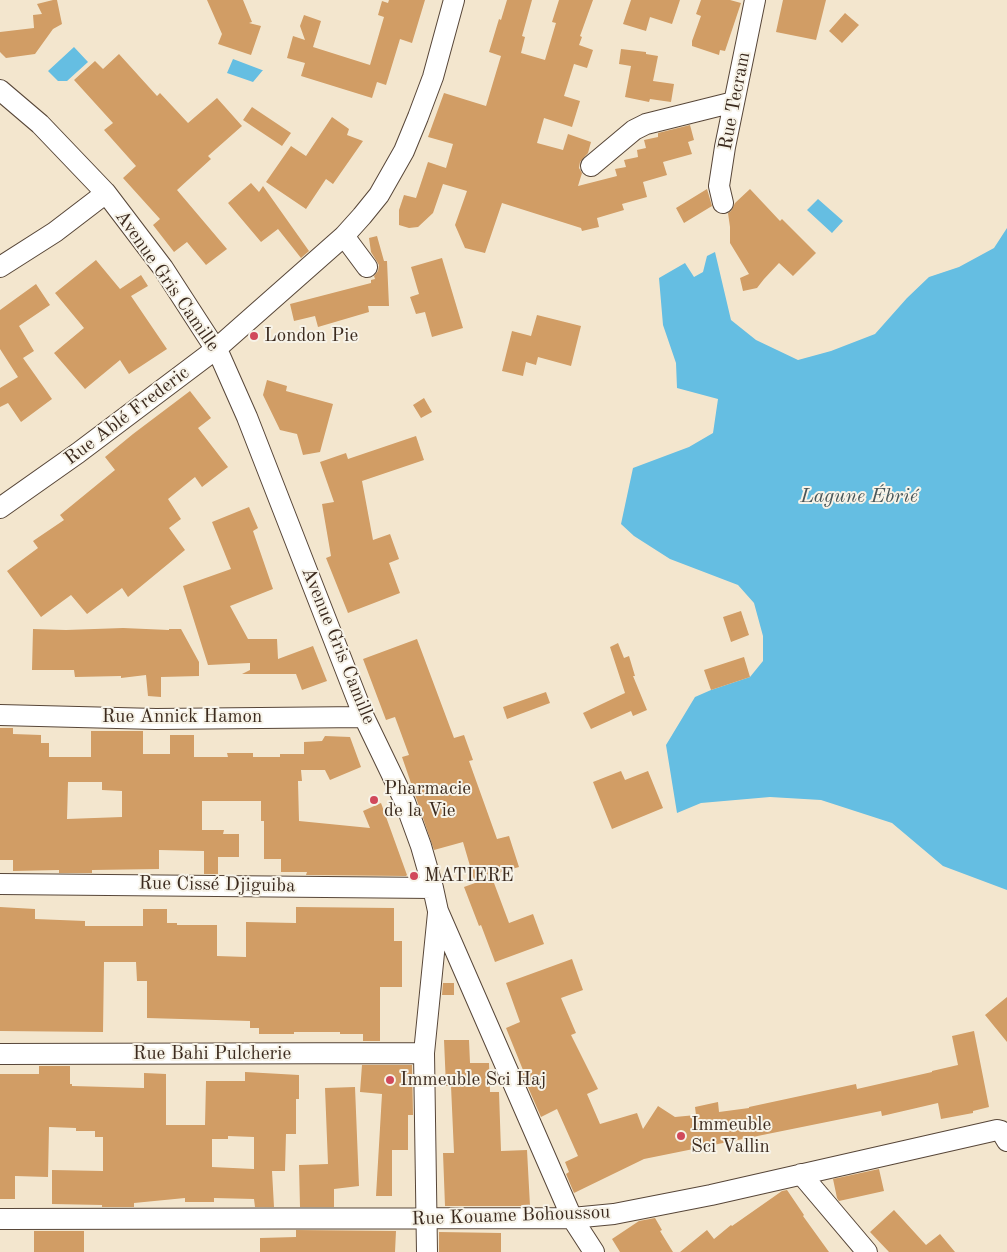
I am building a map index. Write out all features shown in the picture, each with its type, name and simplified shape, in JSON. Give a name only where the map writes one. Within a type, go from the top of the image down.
[{"type":"street","name":"Rue Ablé Frederic","points":[[0,508],[78,453],[216,350],[344,236],[379,195],[404,151],[434,77],[454,0]]},
{"type":"street","name":"Rue Tecram","points":[[723,203],[719,186],[755,0]]},
{"type":"street","name":"Avenue Gris Camille","points":[[0,90],[40,124],[106,194],[163,268],[216,350],[247,417],[364,717],[405,802],[433,888],[438,911],[572,1218],[593,1251]]},
{"type":"street","points":[[591,166],[634,130],[646,124],[734,102]]},
{"type":"street","points":[[0,267],[56,232],[106,194]]},
{"type":"street","points":[[344,236],[368,267]]},
{"type":"street","name":"Rue Annick Hamon","points":[[0,716],[156,719],[364,717]]},
{"type":"street","name":"Rue Cissé Djiguiba","points":[[0,884],[433,888]]},
{"type":"street","points":[[427,1252],[424,1053],[438,911]]},
{"type":"street","name":"Rue Bahi Pulcherie","points":[[0,1054],[424,1053]]},
{"type":"street","name":"Rue Kouame Bohoussou","points":[[0,1220],[572,1218],[614,1214],[996,1130],[1001,1131],[1007,1141]]},
{"type":"street","points":[[801,1174],[866,1252]]},
{"type":"water","points":[[74,47],[88,62],[67,81],[58,81],[48,71]]},
{"type":"water","points":[[233,59],[263,70],[253,82],[227,73]]},
{"type":"water","points":[[818,199],[843,221],[832,233],[807,210]]},
{"type":"water","name":"Lagune Ébrié","points":[[1007,228],[1007,890],[943,866],[892,823],[821,800],[770,797],[701,803],[677,813],[666,745],[695,697],[750,677],[763,661],[763,636],[754,603],[738,585],[670,559],[634,536],[621,524],[633,468],[689,447],[713,433],[718,399],[677,388],[676,363],[663,325],[659,278],[685,263],[694,277],[703,272],[707,256],[715,252],[731,320],[756,340],[798,360],[831,351],[875,334],[907,298],[929,277],[959,267],[994,248]]},
{"type":"building","points":[[57,0],[62,24],[53,29],[35,54],[6,58],[0,52],[0,32],[34,28],[33,15],[42,14],[37,4]]},
{"type":"building","points":[[207,0],[243,0],[252,22],[249,23],[261,26],[251,55],[218,44],[222,34]]},
{"type":"building","points":[[389,0],[425,0],[412,43],[400,39],[386,85],[377,82],[372,98],[301,76],[305,63],[287,58],[293,36],[305,40],[300,26],[304,15],[321,21],[313,47],[370,65],[384,17],[378,15],[382,1],[388,3]]},
{"type":"building","points":[[507,0],[532,0],[522,36],[525,37],[521,53],[545,60],[556,23],[552,22],[559,0],[593,0],[580,36],[582,37],[579,45],[593,50],[587,68],[574,64],[564,96],[580,101],[572,127],[544,118],[537,143],[563,150],[568,134],[591,142],[588,153],[580,162],[579,168],[582,173],[578,186],[617,176],[615,169],[626,167],[624,160],[638,157],[637,150],[646,148],[644,140],[658,137],[658,133],[690,125],[694,140],[688,142],[692,154],[663,162],[667,175],[643,182],[647,197],[622,204],[624,210],[597,218],[599,227],[582,231],[581,228],[502,203],[485,253],[465,248],[455,225],[467,191],[443,184],[433,213],[418,227],[409,228],[399,225],[399,210],[404,195],[416,198],[428,162],[446,168],[453,144],[428,137],[444,93],[486,106],[501,56],[489,52]]},
{"type":"building","points":[[631,0],[680,0],[672,24],[650,17],[646,31],[623,24]]},
{"type":"building","points":[[701,0],[730,0],[741,3],[725,51],[720,50],[719,55],[692,46],[701,16],[696,14]]},
{"type":"building","points":[[783,0],[826,0],[816,40],[776,32]]},
{"type":"building","points":[[845,13],[859,25],[842,43],[829,31]]},
{"type":"building","points":[[621,49],[646,52],[646,54],[658,56],[653,81],[674,84],[671,102],[650,99],[649,102],[625,97],[631,66],[619,64]]},
{"type":"building","points":[[119,54],[157,96],[160,93],[188,123],[217,98],[242,126],[208,156],[211,159],[177,190],[227,249],[206,265],[187,242],[174,252],[153,225],[160,219],[123,178],[136,166],[104,130],[113,123],[74,80],[95,61],[103,69]]},
{"type":"building","points":[[252,107],[291,133],[282,146],[243,120]]},
{"type":"building","points":[[332,117],[349,129],[347,135],[363,141],[333,184],[326,179],[306,209],[266,182],[291,146],[306,156]]},
{"type":"building","points":[[251,183],[259,192],[263,186],[309,251],[301,258],[278,229],[261,242],[228,203]]},
{"type":"building","points":[[707,189],[712,206],[684,223],[676,208]]},
{"type":"building","points":[[750,189],[780,221],[782,219],[816,253],[793,276],[779,263],[757,288],[743,291],[740,278],[749,274],[730,243],[728,213],[735,203]]},
{"type":"building","points":[[377,236],[384,261],[387,261],[389,306],[368,306],[369,312],[318,327],[315,316],[294,321],[290,304],[371,283],[371,280],[375,279],[374,276],[378,271],[379,265],[371,252],[369,238]]},
{"type":"building","points":[[442,258],[463,328],[432,337],[425,312],[416,314],[410,297],[419,294],[411,267]]},
{"type":"building","points":[[96,260],[120,289],[141,275],[148,286],[131,296],[167,349],[129,374],[120,360],[85,389],[54,353],[84,328],[55,293]]},
{"type":"building","points":[[36,284],[50,305],[19,326],[34,351],[23,358],[52,399],[21,422],[8,403],[0,407],[0,388],[18,377],[0,349],[0,310]]},
{"type":"building","points":[[537,315],[581,326],[571,366],[538,357],[536,365],[526,362],[523,376],[502,371],[512,331],[531,336]]},
{"type":"building","points":[[267,380],[287,386],[286,391],[333,404],[320,452],[303,455],[297,434],[280,430],[263,395]]},
{"type":"building","points":[[190,391],[211,418],[198,428],[228,467],[202,487],[195,477],[168,499],[181,519],[169,528],[185,550],[128,597],[122,588],[87,614],[71,595],[41,617],[7,571],[38,548],[33,541],[64,520],[60,515],[115,470],[105,457]]},
{"type":"building","points":[[424,398],[432,412],[421,418],[413,405]]},
{"type":"building","points":[[416,436],[424,460],[362,481],[373,540],[390,534],[399,559],[389,563],[400,593],[348,613],[326,558],[331,556],[322,504],[334,502],[320,462],[346,453],[348,459]]},
{"type":"building","points":[[249,507],[258,528],[253,531],[273,589],[230,606],[248,639],[277,639],[278,659],[313,646],[327,681],[302,690],[296,674],[242,674],[250,670],[250,663],[208,665],[183,586],[231,569],[212,522]]},
{"type":"building","points":[[741,611],[749,635],[731,642],[723,617]]},
{"type":"building","points":[[33,629],[181,629],[199,662],[199,676],[161,677],[161,697],[148,696],[146,675],[121,678],[121,676],[75,677],[74,670],[32,670]]},
{"type":"building","points":[[417,639],[454,738],[464,735],[473,760],[469,761],[497,839],[509,836],[519,867],[491,875],[509,923],[533,914],[544,944],[495,962],[464,887],[475,883],[463,842],[434,850],[402,757],[409,755],[395,717],[386,720],[363,659]]},
{"type":"building","points":[[618,643],[624,658],[629,656],[635,676],[633,676],[647,710],[633,716],[631,711],[591,729],[583,713],[625,693],[610,647]]},
{"type":"building","points":[[744,657],[750,677],[711,690],[704,670]]},
{"type":"building","points":[[546,692],[550,703],[507,719],[503,707]]},
{"type":"building","points":[[0,728],[13,728],[13,734],[41,735],[41,743],[49,743],[49,757],[91,757],[91,731],[143,731],[143,754],[170,754],[170,735],[194,735],[194,757],[228,757],[227,753],[253,753],[253,757],[280,757],[280,754],[304,754],[304,742],[322,741],[325,736],[350,737],[361,767],[330,780],[325,770],[301,770],[302,781],[298,781],[299,821],[370,828],[363,811],[381,803],[407,875],[306,875],[307,872],[281,872],[281,859],[264,859],[264,821],[261,821],[261,801],[202,801],[202,830],[224,830],[223,834],[239,834],[239,857],[218,857],[218,874],[204,874],[204,851],[159,850],[159,869],[92,870],[92,873],[59,873],[59,870],[13,871],[13,860],[0,860]],"holes":[[[68,782],[102,782],[102,790],[122,791],[122,817],[67,819]]]},
{"type":"building","points":[[621,771],[625,780],[648,771],[663,808],[612,829],[593,782]]},
{"type":"building","points":[[0,907],[35,909],[35,919],[85,921],[85,926],[143,926],[143,909],[167,909],[167,923],[177,923],[177,925],[217,925],[217,956],[246,957],[246,922],[296,923],[296,907],[394,908],[394,941],[402,941],[402,987],[380,987],[380,1041],[363,1041],[363,1034],[340,1034],[340,1032],[259,1034],[259,1028],[250,1028],[250,1021],[147,1018],[147,981],[137,981],[136,962],[104,962],[103,1032],[0,1031]]},
{"type":"building","points":[[572,959],[583,990],[561,998],[576,1033],[571,1035],[598,1089],[587,1094],[600,1124],[637,1113],[643,1129],[658,1106],[675,1117],[696,1115],[695,1107],[718,1102],[719,1112],[749,1108],[856,1084],[857,1089],[932,1072],[958,1065],[952,1036],[974,1031],[989,1107],[973,1111],[973,1113],[941,1119],[938,1103],[882,1116],[881,1111],[644,1159],[574,1193],[566,1174],[569,1172],[565,1162],[578,1156],[557,1109],[541,1117],[521,1071],[523,1070],[506,1028],[520,1022],[506,983]]},
{"type":"building","points":[[443,983],[454,983],[454,995],[442,995]]},
{"type":"building","points":[[1007,997],[1007,1042],[985,1015]]},
{"type":"building","points":[[444,1040],[469,1040],[470,1063],[489,1063],[490,1092],[499,1092],[501,1151],[527,1150],[530,1206],[445,1206],[443,1153],[454,1153],[451,1086],[446,1086]]},
{"type":"building","points":[[362,1065],[412,1065],[413,1115],[408,1115],[408,1150],[392,1150],[392,1196],[376,1196],[382,1094],[360,1092]]},
{"type":"building","points":[[39,1066],[70,1066],[70,1084],[72,1086],[144,1088],[144,1073],[166,1074],[166,1125],[205,1125],[206,1081],[245,1081],[245,1072],[299,1075],[299,1099],[296,1099],[296,1134],[286,1134],[285,1171],[272,1171],[274,1207],[255,1207],[254,1199],[214,1198],[214,1202],[185,1202],[185,1198],[134,1203],[134,1207],[52,1204],[52,1170],[103,1171],[103,1137],[95,1137],[95,1131],[76,1131],[76,1128],[49,1127],[48,1177],[15,1176],[15,1199],[0,1199],[0,1074],[39,1074]],"holes":[[[228,1136],[254,1137],[254,1169],[212,1167],[212,1139],[228,1139]]]},
{"type":"building","points":[[355,1087],[359,1186],[334,1189],[334,1207],[300,1207],[299,1165],[328,1164],[325,1088]]},
{"type":"building","points":[[879,1169],[884,1191],[839,1201],[833,1179]]},
{"type":"building","points":[[787,1190],[829,1252],[680,1252],[707,1230],[714,1239],[731,1225],[782,1191]]},
{"type":"building","points":[[894,1210],[926,1245],[940,1234],[955,1252],[889,1252],[870,1232]]},
{"type":"building","points":[[655,1218],[662,1230],[660,1231],[673,1252],[620,1252],[612,1239],[639,1221]]},
{"type":"building","points":[[296,1230],[396,1231],[395,1252],[260,1252],[260,1238],[296,1237]]},
{"type":"building","points":[[34,1231],[84,1231],[84,1252],[34,1252]]},
{"type":"building","points":[[439,1232],[501,1233],[501,1252],[439,1252]]},
{"type":"place","name":"London Pie","points":[[254,336]]},
{"type":"place","name":"Pharmacie de la Vie","points":[[374,800]]},
{"type":"place","name":"MATIERE","points":[[414,876]]},
{"type":"place","name":"Immeuble Sci Haj","points":[[390,1080]]},
{"type":"place","name":"Immeuble Sci Vallin","points":[[681,1136]]}]
